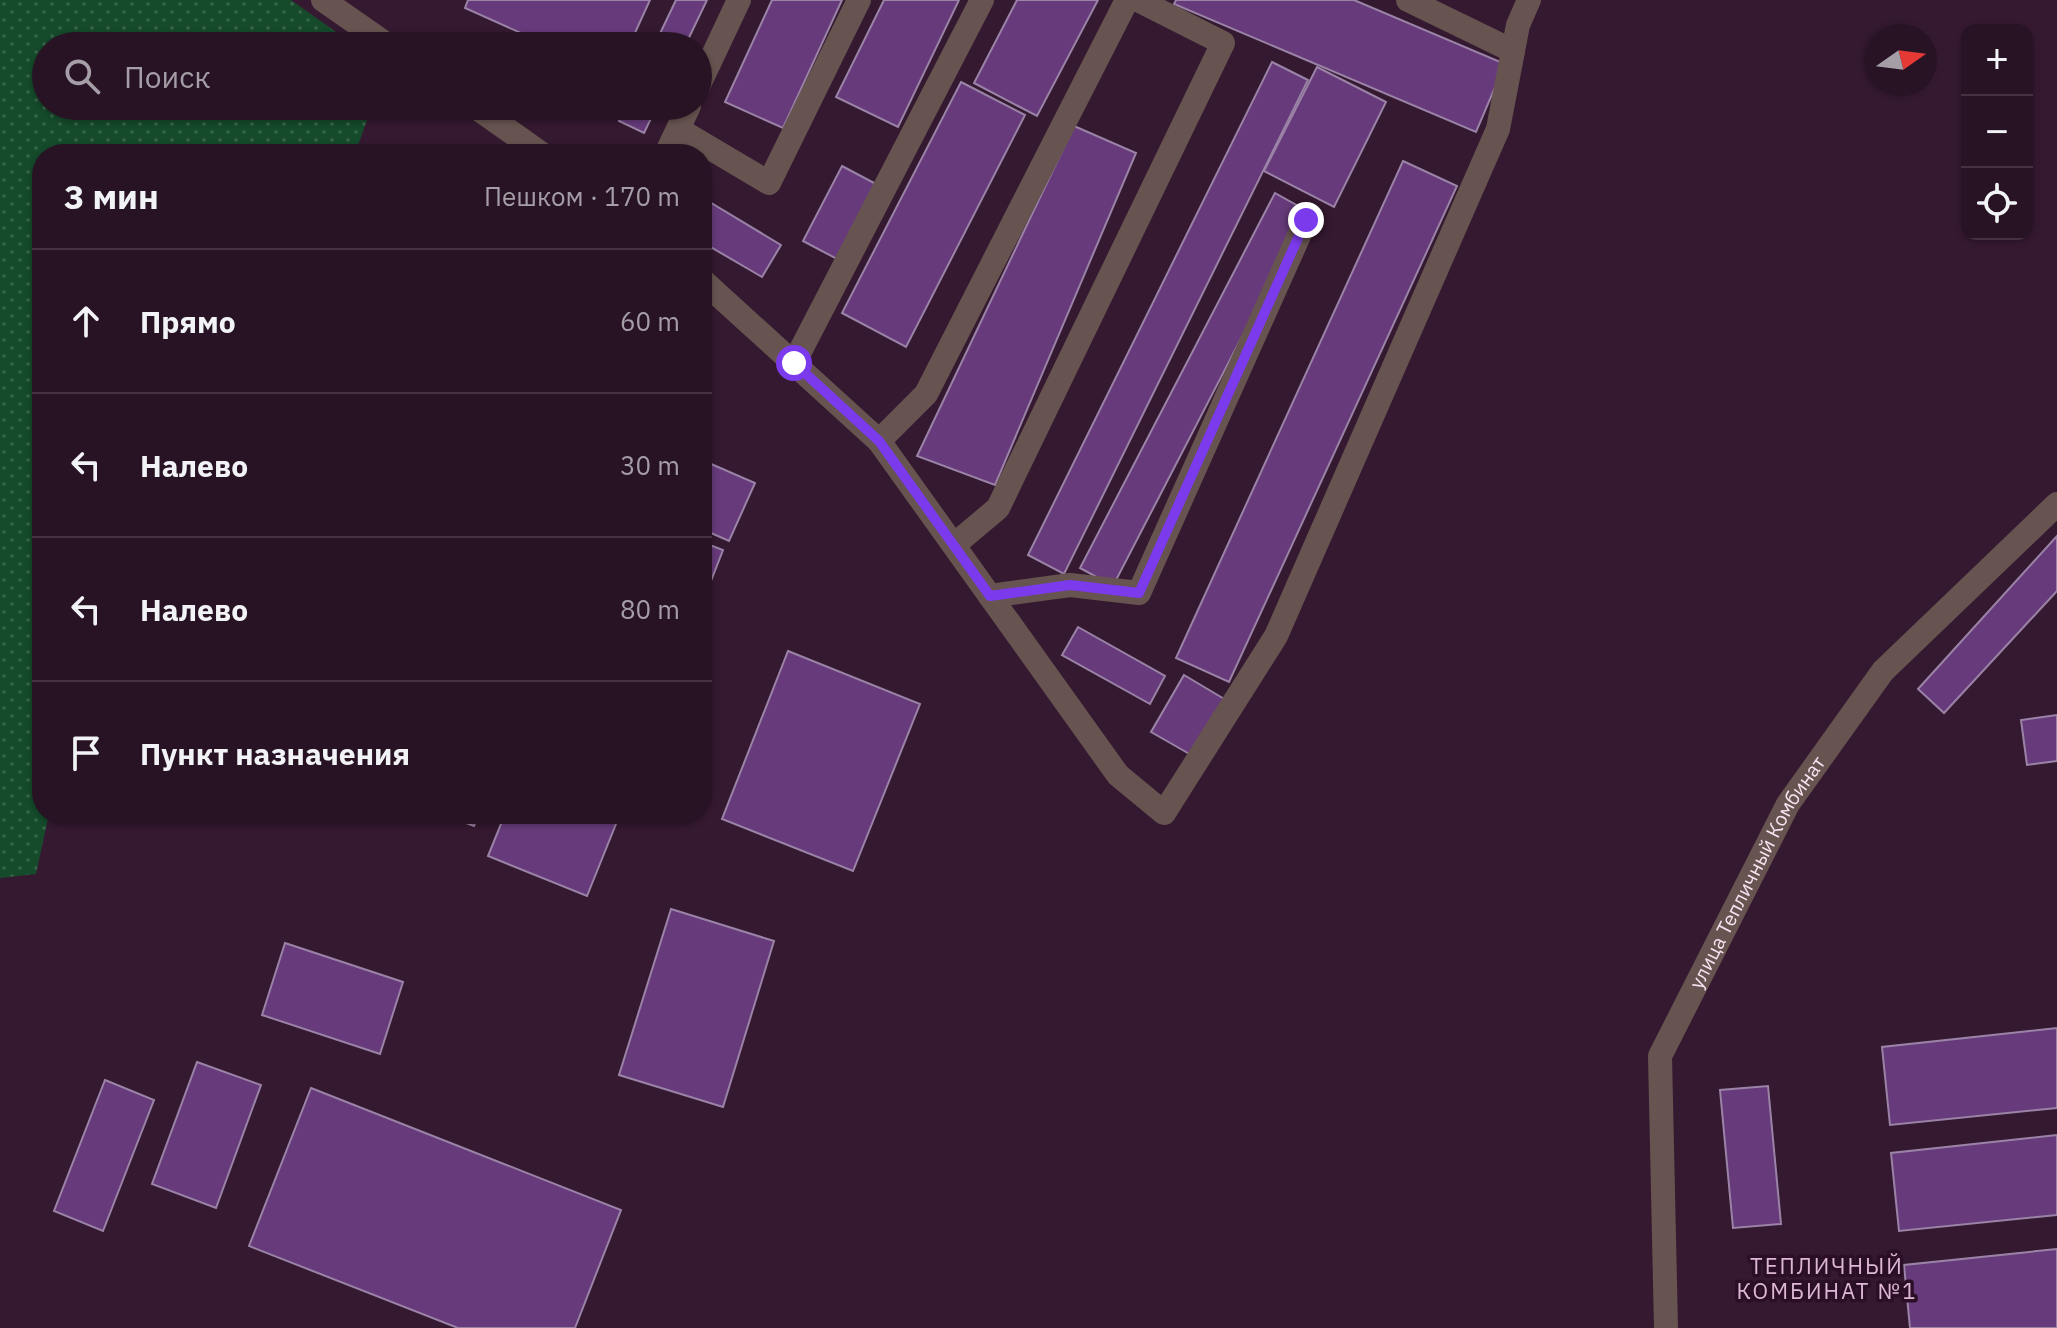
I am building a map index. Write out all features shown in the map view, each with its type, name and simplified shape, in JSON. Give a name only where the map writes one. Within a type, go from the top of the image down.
[{"type":"street","points":[[323,0],[369,32]]},
{"type":"street","points":[[712,57],[739,0]]},
{"type":"street","points":[[712,149],[769,183],[859,0]]},
{"type":"street","points":[[794,363],[982,0]]},
{"type":"street","points":[[879,441],[926,394],[1127,0]]},
{"type":"street","points":[[954,545],[998,508],[1223,43],[1138,0]]},
{"type":"street","points":[[1408,0],[1513,51]]},
{"type":"street","points":[[712,289],[879,441],[1118,775],[1164,813],[1276,636],[1498,129],[1518,25],[1529,0]]},
{"type":"street","points":[[494,120],[528,144]]},
{"type":"street","points":[[671,144],[682,120]]},
{"type":"street","points":[[678,129],[703,144]]},
{"type":"street","points":[[990,596],[1070,585],[1139,593],[1306,220]]},
{"type":"street","name":"улица Тепличный Комбинат","points":[[1666,1328],[1660,1056],[1788,804],[1883,671],[2057,504]]},
{"type":"green space","points":[[0,0],[291,0],[336,32],[32,32],[32,120],[367,120],[359,144],[32,144],[32,824],[47,824],[36,874],[0,878]]},
{"type":"building","points":[[468,0],[650,0],[635,32],[519,32],[465,8]]},
{"type":"building","points":[[676,0],[707,0],[692,32],[661,32]]},
{"type":"building","points":[[772,0],[842,0],[783,128],[725,102]]},
{"type":"building","points":[[884,0],[959,0],[898,127],[836,97]]},
{"type":"building","points":[[1017,0],[1098,0],[1037,116],[974,83]]},
{"type":"building","points":[[1176,0],[1354,0],[1505,64],[1476,132],[1174,4]]},
{"type":"building","points":[[1272,62],[1308,80],[1064,574],[1028,555]]},
{"type":"building","points":[[1317,67],[1386,102],[1334,207],[1264,171]]},
{"type":"building","points":[[961,82],[1025,115],[906,347],[842,313]]},
{"type":"building","points":[[619,120],[650,120],[644,133]]},
{"type":"building","points":[[1074,126],[1136,153],[995,485],[917,456]]},
{"type":"building","points":[[1403,161],[1457,186],[1229,682],[1176,658]]},
{"type":"building","points":[[842,166],[876,184],[837,259],[803,241]]},
{"type":"building","points":[[1275,193],[1307,211],[1113,586],[1080,568]]},
{"type":"building","points":[[712,203],[781,245],[762,277],[712,248]]},
{"type":"building","points":[[712,464],[755,483],[729,541],[712,533]]},
{"type":"building","points":[[2057,536],[2057,591],[1944,713],[1918,689]]},
{"type":"building","points":[[712,546],[723,550],[712,578]]},
{"type":"building","points":[[1078,627],[1165,676],[1150,704],[1062,655]]},
{"type":"building","points":[[788,651],[920,704],[853,871],[722,819]]},
{"type":"building","points":[[1184,675],[1226,700],[1193,756],[1151,732]]},
{"type":"building","points":[[2057,715],[2057,761],[2027,765],[2021,720]]},
{"type":"building","points":[[501,824],[616,824],[587,896],[488,856]]},
{"type":"building","points":[[671,909],[774,941],[723,1107],[619,1075]]},
{"type":"building","points":[[285,943],[403,982],[380,1054],[262,1015]]},
{"type":"building","points":[[2057,1028],[2057,1108],[1890,1125],[1882,1047]]},
{"type":"building","points":[[197,1062],[261,1085],[216,1208],[152,1184]]},
{"type":"building","points":[[105,1080],[154,1100],[103,1231],[54,1211]]},
{"type":"building","points":[[1768,1086],[1781,1224],[1733,1228],[1720,1090]]},
{"type":"building","points":[[311,1088],[621,1210],[575,1328],[458,1328],[249,1246]]},
{"type":"building","points":[[2057,1135],[2057,1215],[1899,1231],[1891,1153]]},
{"type":"building","points":[[2057,1249],[2057,1328],[1910,1328],[1904,1265]]},
{"type":"district","name":"ТЕПЛИЧНЫЙ КОМБИНАТ №1","points":[[1827,1278]]},
{"type":"route","points":[[794,363],[879,441],[990,596],[1070,585],[1139,593],[1306,220]]}]
